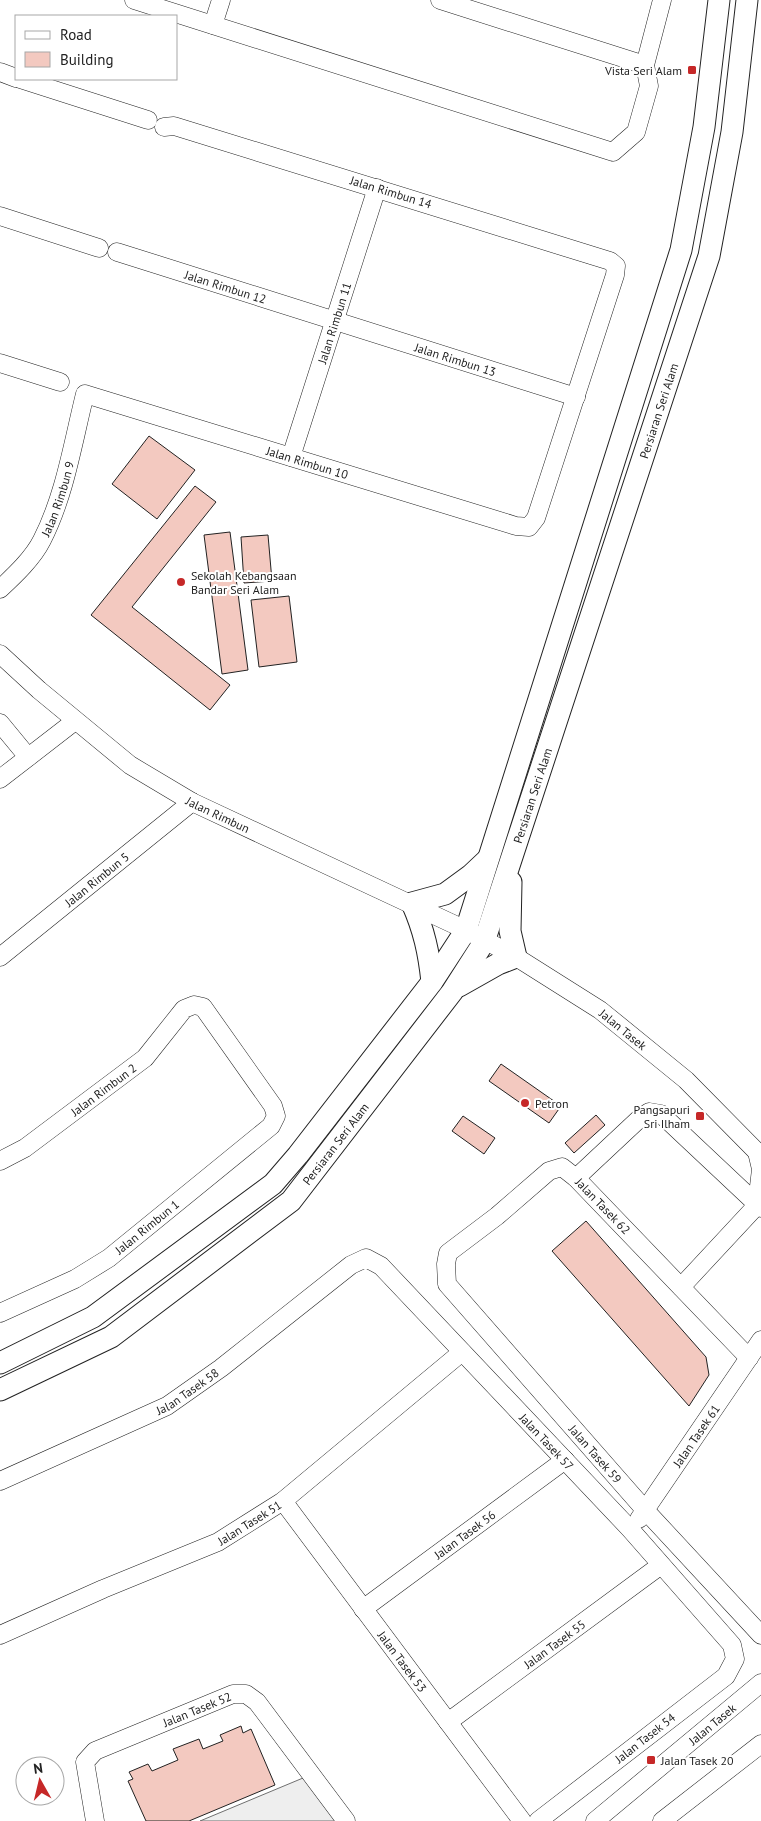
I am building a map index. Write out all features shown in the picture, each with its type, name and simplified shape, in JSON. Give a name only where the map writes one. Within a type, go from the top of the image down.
[{"type":"main road","name":"Persiaran Seri Alam","points":[[0,1363],[93,1318],[273,1184],[298,1155],[432,982],[475,936],[489,858],[681,250],[704,128],[719,0]]},
{"type":"main road","name":"Persiaran Seri Alam","points":[[0,1390],[111,1338],[291,1201],[454,988],[513,852],[709,256],[732,132],[747,3]]},
{"type":"main road","points":[[454,988],[498,964],[516,958],[510,931],[509,909],[513,852]]},
{"type":"main road","points":[[432,982],[428,947],[423,927],[412,903],[445,894],[471,876],[489,858]]},
{"type":"street","points":[[134,0],[613,152],[636,132],[649,86],[645,65],[662,0]]},
{"type":"street","points":[[213,25],[221,0]]},
{"type":"street","points":[[440,0],[645,65]]},
{"type":"street","points":[[0,72],[15,78]]},
{"type":"street","points":[[23,80],[148,120]]},
{"type":"street","name":"Jalan Rimbun 14","points":[[164,127],[174,126],[610,261],[616,266],[615,276],[576,397]]},
{"type":"street","name":"Jalan Rimbun 11","points":[[291,457],[377,188]]},
{"type":"street","points":[[0,216],[99,248]]},
{"type":"street","name":"Jalan Rimbun 12","points":[[117,252],[335,321]]},
{"type":"street","name":"Jalan Rimbun 13","points":[[335,321],[576,397]]},
{"type":"street","points":[[0,363],[60,382]]},
{"type":"street","name":"Jalan Rimbun 10","points":[[85,394],[516,526],[529,527],[536,518],[576,397]]},
{"type":"street","name":"Jalan Rimbun 9","points":[[0,589],[16,575],[42,541],[61,491],[85,394]]},
{"type":"street","name":"Jalan Rimbun","points":[[0,654],[75,721],[130,764],[192,802],[412,903],[475,936]]},
{"type":"street","points":[[0,779],[75,721]]},
{"type":"street","points":[[0,723],[28,757]]},
{"type":"street","name":"Jalan Rimbun 5","points":[[0,957],[192,802]]},
{"type":"street","name":"Jalan Tasek","points":[[475,936],[516,958],[600,1010],[686,1080],[759,1154]]},
{"type":"street","name":"Jalan Rimbun 1","points":[[0,1313],[75,1279],[109,1258],[271,1126],[276,1116],[273,1106],[204,1007],[194,1005]]},
{"type":"street","name":"Jalan Rimbun 2","points":[[0,1161],[25,1148],[145,1058],[184,1009],[194,1005]]},
{"type":"street","points":[[576,1178],[639,1119],[649,1112],[661,1114],[760,1204]]},
{"type":"street","points":[[680,1287],[760,1204],[761,1169],[759,1154]]},
{"type":"street","name":"Jalan Tasek 62","points":[[446,1264],[448,1253],[497,1216],[548,1171],[562,1168],[576,1178],[749,1358]]},
{"type":"street","name":"Jalan Tasek 57","points":[[351,1265],[366,1258],[381,1266],[630,1529],[732,1645]]},
{"type":"street","name":"Jalan Tasek 59","points":[[446,1264],[447,1284],[646,1511],[753,1616],[761,1635]]},
{"type":"street","name":"Jalan Tasek 58","points":[[0,1481],[167,1406],[221,1368],[351,1265]]},
{"type":"street","name":"Jalan Tasek 61","points":[[630,1529],[646,1511],[761,1340]]},
{"type":"street","name":"Jalan Tasek 51","points":[[0,1635],[103,1589],[218,1542],[283,1501],[462,1352]]},
{"type":"street","name":"Jalan Tasek 56","points":[[363,1609],[565,1460]]},
{"type":"street","name":"Jalan Tasek 53","points":[[283,1501],[522,1821]]},
{"type":"street","name":"Jalan Tasek 55","points":[[448,1722],[661,1565]]},
{"type":"street","name":"Jalan Tasek 54","points":[[538,1821],[726,1676],[735,1659],[732,1645]]},
{"type":"street","name":"Jalan Tasek","points":[[595,1821],[761,1683]]},
{"type":"street","name":"Jalan Tasek 52","points":[[95,1821],[84,1762],[95,1751],[232,1694],[246,1694],[257,1702],[346,1821]]},
{"type":"street","points":[[662,1821],[761,1744]]},
{"type":"shaded area","points":[[303,1778],[338,1821],[200,1821]]},
{"type":"building","points":[[149,436],[195,470],[157,519],[112,484]]},
{"type":"building","points":[[195,486],[216,502],[132,607],[230,685],[210,710],[91,615]]},
{"type":"building","points":[[230,532],[248,670],[222,674],[204,535]]},
{"type":"building","points":[[268,535],[272,581],[244,583],[241,537]]},
{"type":"building","points":[[289,596],[297,662],[259,667],[251,600]]},
{"type":"building","points":[[501,1064],[561,1106],[549,1123],[489,1081]]},
{"type":"building","points":[[596,1115],[605,1125],[574,1153],[565,1143]]},
{"type":"building","points":[[463,1116],[495,1138],[484,1154],[452,1131]]},
{"type":"building","points":[[586,1221],[706,1357],[709,1375],[689,1406],[552,1251]]},
{"type":"building","points":[[241,1726],[243,1733],[251,1729],[275,1785],[189,1821],[146,1821],[128,1781],[133,1779],[129,1772],[148,1764],[152,1771],[178,1760],[173,1749],[199,1739],[203,1749],[223,1741],[220,1735]]},
{"type":"place","name":"Vista Seri Alam","points":[[692,70]]},
{"type":"place","name":"Sekolah Kebangsaan Bandar Seri Alam","points":[[181,582]]},
{"type":"place","name":"Petron","points":[[525,1103]]},
{"type":"place","name":"Pangsapuri Sri Ilham","points":[[700,1116]]},
{"type":"place","name":"Jalan Tasek 20","points":[[651,1760]]}]
